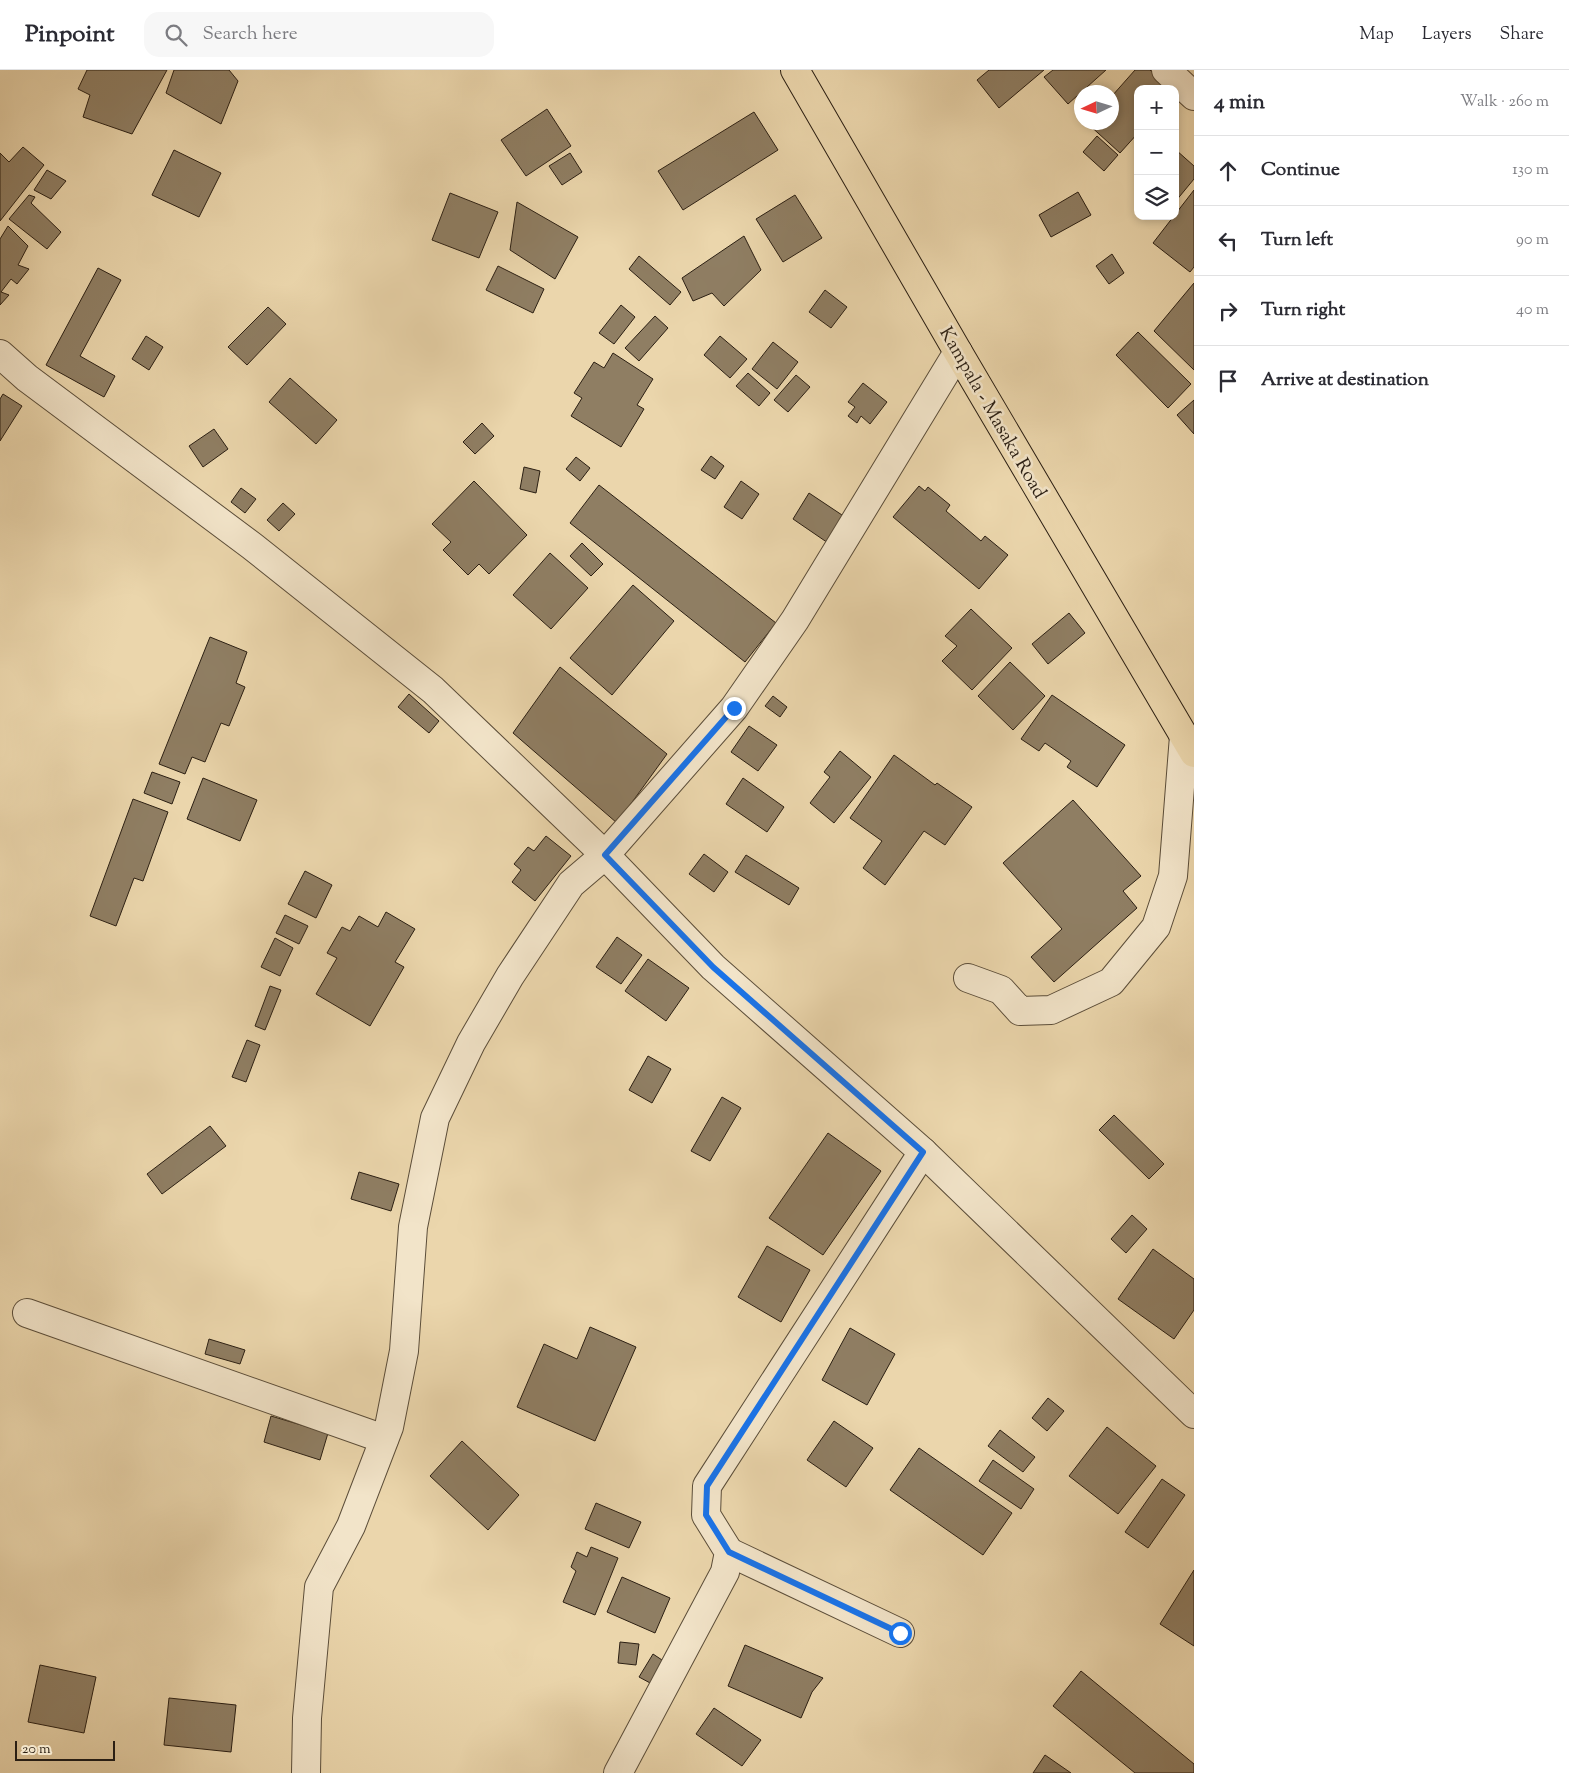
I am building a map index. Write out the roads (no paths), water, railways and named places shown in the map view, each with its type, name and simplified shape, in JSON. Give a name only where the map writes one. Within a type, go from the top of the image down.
[{"type":"main road","name":"Kampala - Masaka Road","points":[[795,70],[958,352],[1189,744]]},
{"type":"street","points":[[1166,70],[1194,96]]},
{"type":"street","points":[[306,1773],[307,1718],[319,1587],[352,1526],[389,1427],[404,1351],[414,1227],[435,1118],[471,1043],[510,976],[571,884],[605,855],[734,708],[795,620],[958,352]]},
{"type":"street","points":[[0,354],[26,378],[252,546],[433,690],[605,855],[713,967],[923,1152],[1194,1414]]},
{"type":"street","points":[[968,978],[1001,990],[1020,1011],[1051,1010],[1111,982],[1156,927],[1173,876],[1189,744]]},
{"type":"street","points":[[900,1633],[729,1552],[706,1515],[707,1486],[923,1152]]},
{"type":"street","points":[[27,1313],[384,1440]]},
{"type":"street","points":[[618,1773],[725,1572],[729,1552]]}]
